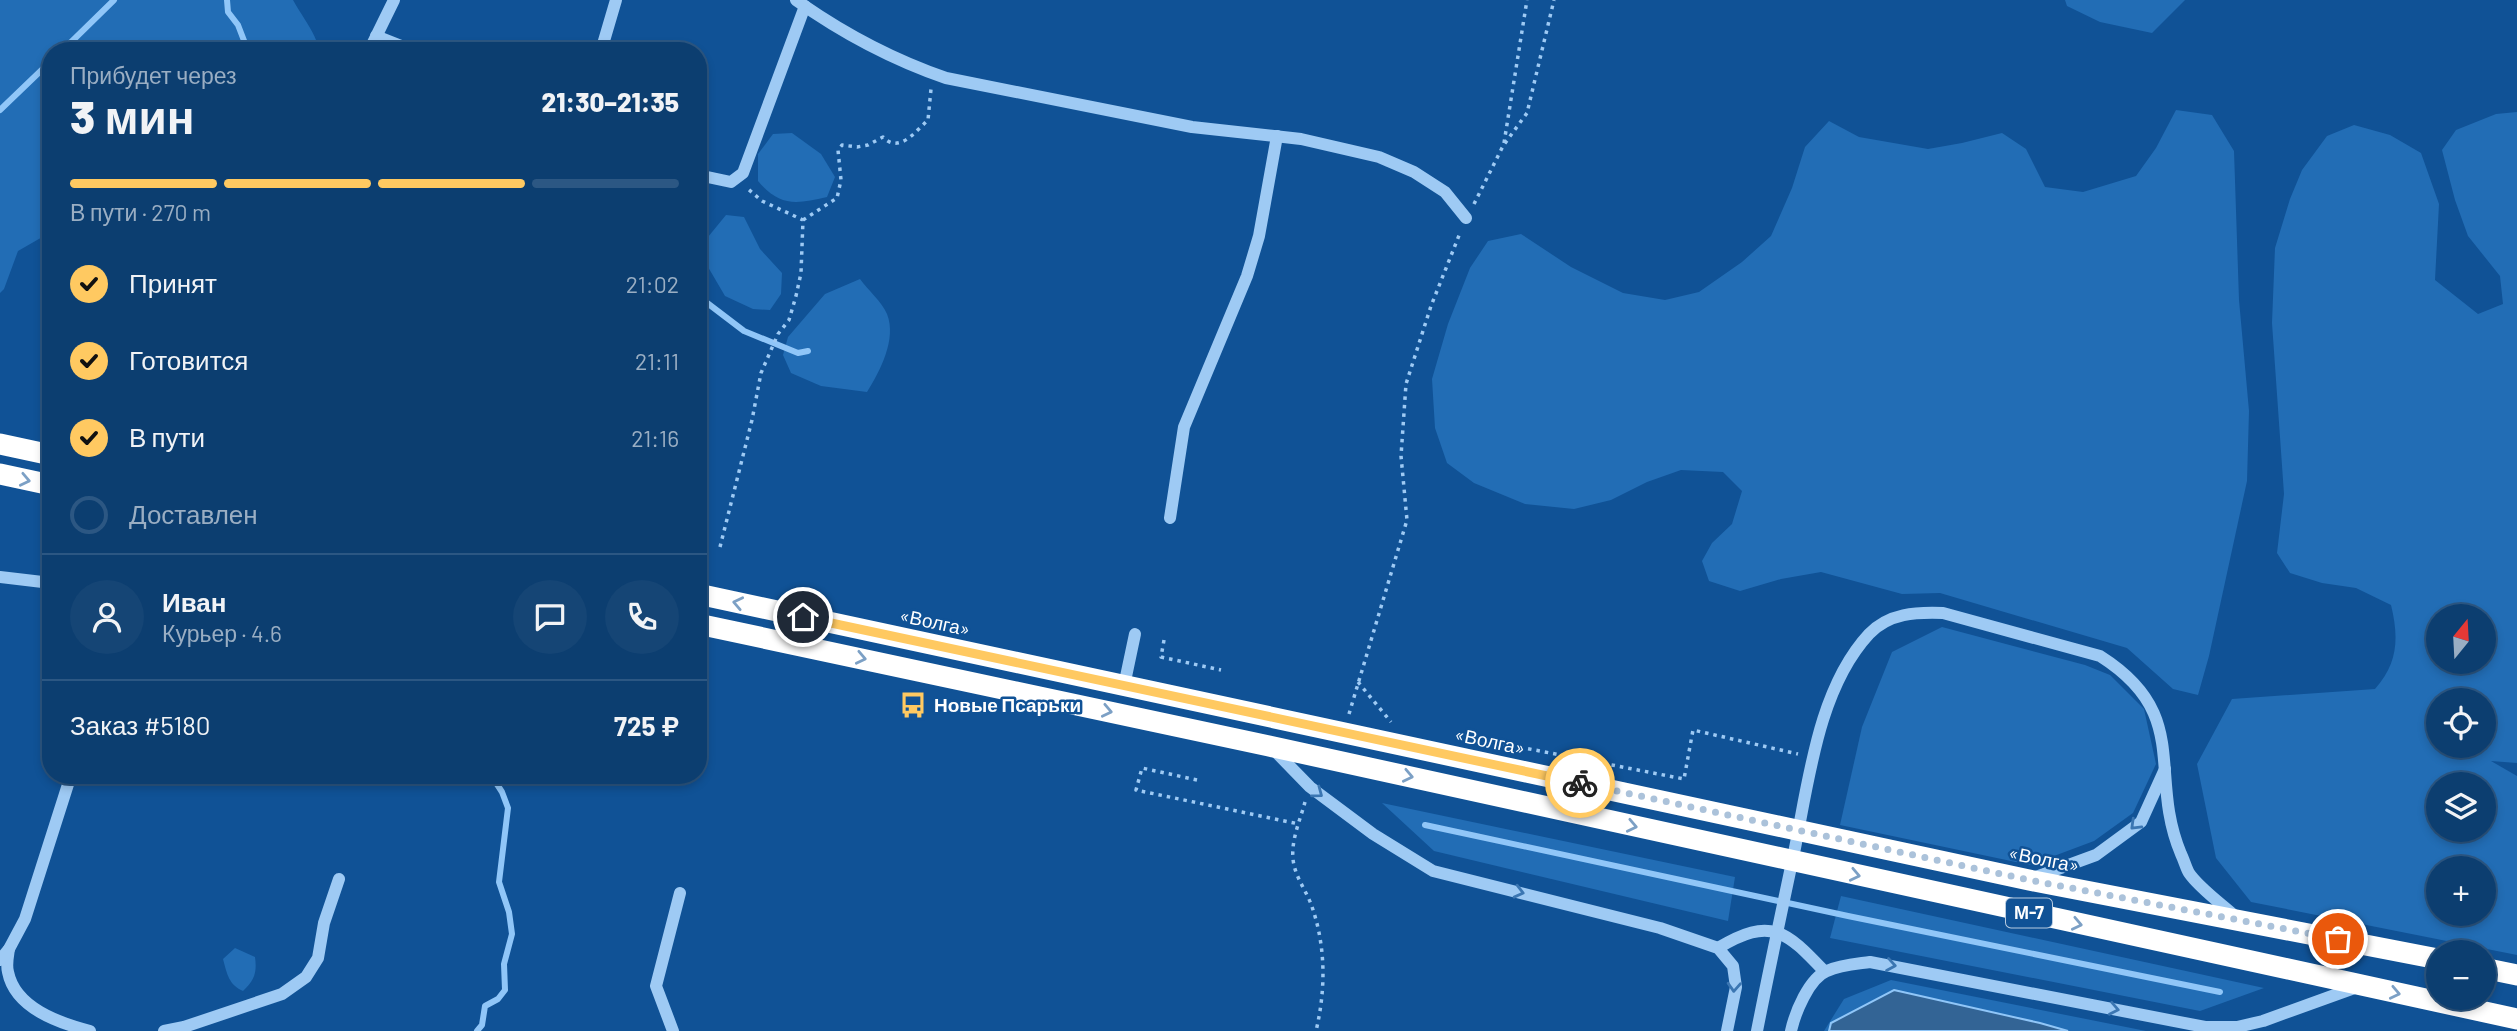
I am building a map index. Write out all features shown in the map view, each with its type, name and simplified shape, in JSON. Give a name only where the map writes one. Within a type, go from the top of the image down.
[{"type":"highway","points":[[0,444],[42,453]]},
{"type":"highway","points":[[0,474],[42,483]]},
{"type":"highway","name":"«Волга»","points":[[707,596],[2029,880],[2426,957]]},
{"type":"highway","name":"М-7","points":[[707,626],[2517,1019]]},
{"type":"highway","points":[[2496,971],[2517,975]]},
{"type":"street","points":[[373,42],[394,0]]},
{"type":"street","points":[[604,42],[616,0]]},
{"type":"street","points":[[707,177],[731,182],[743,173],[800,3],[909,65],[946,78],[1192,127],[1301,139],[1380,157],[1414,172],[1445,192],[1466,218]]},
{"type":"street","points":[[376,36],[391,42]]},
{"type":"street","points":[[1170,518],[1184,427],[1247,276],[1259,236],[1277,136]]},
{"type":"street","points":[[0,577],[42,582]]},
{"type":"street","points":[[1757,1031],[1810,756],[1833,692],[1848,662],[1871,632],[1897,616],[1924,612],[1943,613],[2099,656],[2122,670],[2143,692],[2161,735],[2171,830],[2190,874],[2238,919]]},
{"type":"street","points":[[1124,686],[1135,634]]},
{"type":"street","points":[[1269,746],[1310,786],[1373,834],[1433,872],[1660,928],[1718,948],[1733,965],[1736,987],[1727,1031]]},
{"type":"street","points":[[2029,880],[2096,855],[2141,822],[2166,765]]},
{"type":"street","points":[[0,960],[25,919],[68,784]]},
{"type":"street","points":[[164,1031],[184,1027],[282,994],[306,977],[318,958],[324,923],[339,879]]},
{"type":"street","points":[[673,1031],[656,986],[680,893]]},
{"type":"street","points":[[1718,948],[1740,935],[1757,931],[1777,933],[1793,939],[1824,971]]},
{"type":"street","points":[[9,949],[7,971],[18,995],[40,1012],[90,1031]]},
{"type":"street","points":[[1791,1031],[1795,1015],[1807,991],[1824,971],[1870,962],[2205,1027],[2236,1027],[2263,1021],[2360,986]]},
{"type":"path","points":[[1503,146],[1527,0]]},
{"type":"path","points":[[1343,733],[1407,520],[1401,456],[1406,384],[1431,306],[1466,218],[1503,146],[1527,113],[1554,0]]},
{"type":"path","points":[[803,220],[837,198],[841,180],[838,150],[842,145],[868,145],[883,137],[894,145],[904,142],[928,120],[932,73]]},
{"type":"path","points":[[739,176],[747,189],[762,201],[803,220]]},
{"type":"path","points":[[720,547],[761,373],[778,334],[789,320],[796,296],[801,273],[803,220]]},
{"type":"path","points":[[1164,640],[1161,657],[1221,670]]},
{"type":"path","points":[[1358,682],[1390,722],[1404,724]]},
{"type":"path","points":[[1470,737],[1684,779],[1693,730],[1810,756]]},
{"type":"path","points":[[1198,780],[1142,768],[1136,790],[1299,824]]},
{"type":"path","points":[[1310,786],[1293,844],[1293,864],[1311,904],[1323,957],[1322,1005],[1316,1031]]},
{"type":"shaded area","points":[[0,0],[293,0],[316,42],[42,42],[42,237],[18,251],[4,289],[0,293]]},
{"type":"shaded area","points":[[2065,0],[2185,0],[2152,33],[2100,22],[2067,6]]},
{"type":"shaded area","points":[[2176,110],[2212,115],[2234,151],[2239,300],[2249,411],[2247,481],[2198,695],[2173,689],[2127,648],[1940,593],[1902,594],[1821,572],[1781,579],[1740,591],[1709,581],[1702,561],[1712,543],[1732,524],[1742,491],[1723,472],[1681,470],[1647,482],[1611,500],[1574,509],[1525,504],[1474,483],[1447,463],[1435,428],[1432,379],[1448,324],[1470,268],[1488,241],[1521,234],[1571,267],[1623,293],[1665,300],[1699,292],[1742,262],[1771,236],[1792,188],[1805,147],[1829,121],[1859,137],[1928,149],[2002,133],[2026,149],[2045,187],[2083,192],[2136,176],[2156,148]]},
{"type":"shaded area","points":[[2517,112],[2517,763],[2491,761],[2517,776],[2517,955],[2496,951],[2496,940],[2442,940],[2251,902],[2216,858],[2197,764],[2232,699],[2375,689],[2388,670],[2396,639],[2391,605],[2356,588],[2322,583],[2290,573],[2277,553],[2284,494],[2272,323],[2275,248],[2302,170],[2327,136],[2354,125],[2390,135],[2421,153],[2439,204],[2435,280],[2478,314],[2503,304],[2500,276],[2468,236],[2455,200],[2442,150],[2456,130],[2496,114]]},
{"type":"shaded area","points":[[792,133],[821,154],[835,177],[827,197],[789,201],[774,195],[758,181],[758,154],[773,134]]},
{"type":"shaded area","points":[[726,215],[744,217],[760,249],[782,273],[781,294],[770,310],[753,309],[725,296],[708,267],[708,237]]},
{"type":"shaded area","points":[[860,279],[882,305],[890,324],[886,354],[867,392],[821,386],[791,373],[783,355],[788,337],[825,294]]},
{"type":"shaded area","points":[[1942,627],[2085,665],[2110,675],[2144,709],[2156,764],[2133,813],[2094,841],[2030,865],[1840,825],[1862,727],[1892,652]]},
{"type":"shaded area","points":[[1382,803],[1735,877],[1728,921],[1434,851]]},
{"type":"shaded area","points":[[1841,896],[2264,988],[2200,1011],[1830,938]]},
{"type":"shaded area","points":[[235,948],[255,957],[254,976],[243,991],[238,989],[227,974],[223,959]]},
{"type":"shaded area","points":[[1891,980],[2146,1031],[1824,1031],[1844,999]]},
{"type":"shaded area","points":[[1894,990],[2068,1031],[1829,1031],[1831,1023]]},
{"type":"waterway","points":[[71,42],[114,0]]},
{"type":"waterway","points":[[227,0],[228,12],[238,25],[245,42]]},
{"type":"waterway","points":[[0,110],[42,70]]},
{"type":"waterway","points":[[707,303],[744,331],[798,353],[808,351]]},
{"type":"waterway","points":[[477,1031],[482,1025],[485,1006],[498,999],[505,990],[504,964],[512,934],[509,912],[499,882],[508,808],[497,784]]},
{"type":"waterway","points":[[1425,825],[2220,992]]},
{"type":"way so far","points":[[1580,783],[2029,880],[2338,939]]},
{"type":"place","name":"Новые Псарьки","points":[[913,705]]},
{"type":"route","points":[[803,617],[1580,783]]}]
